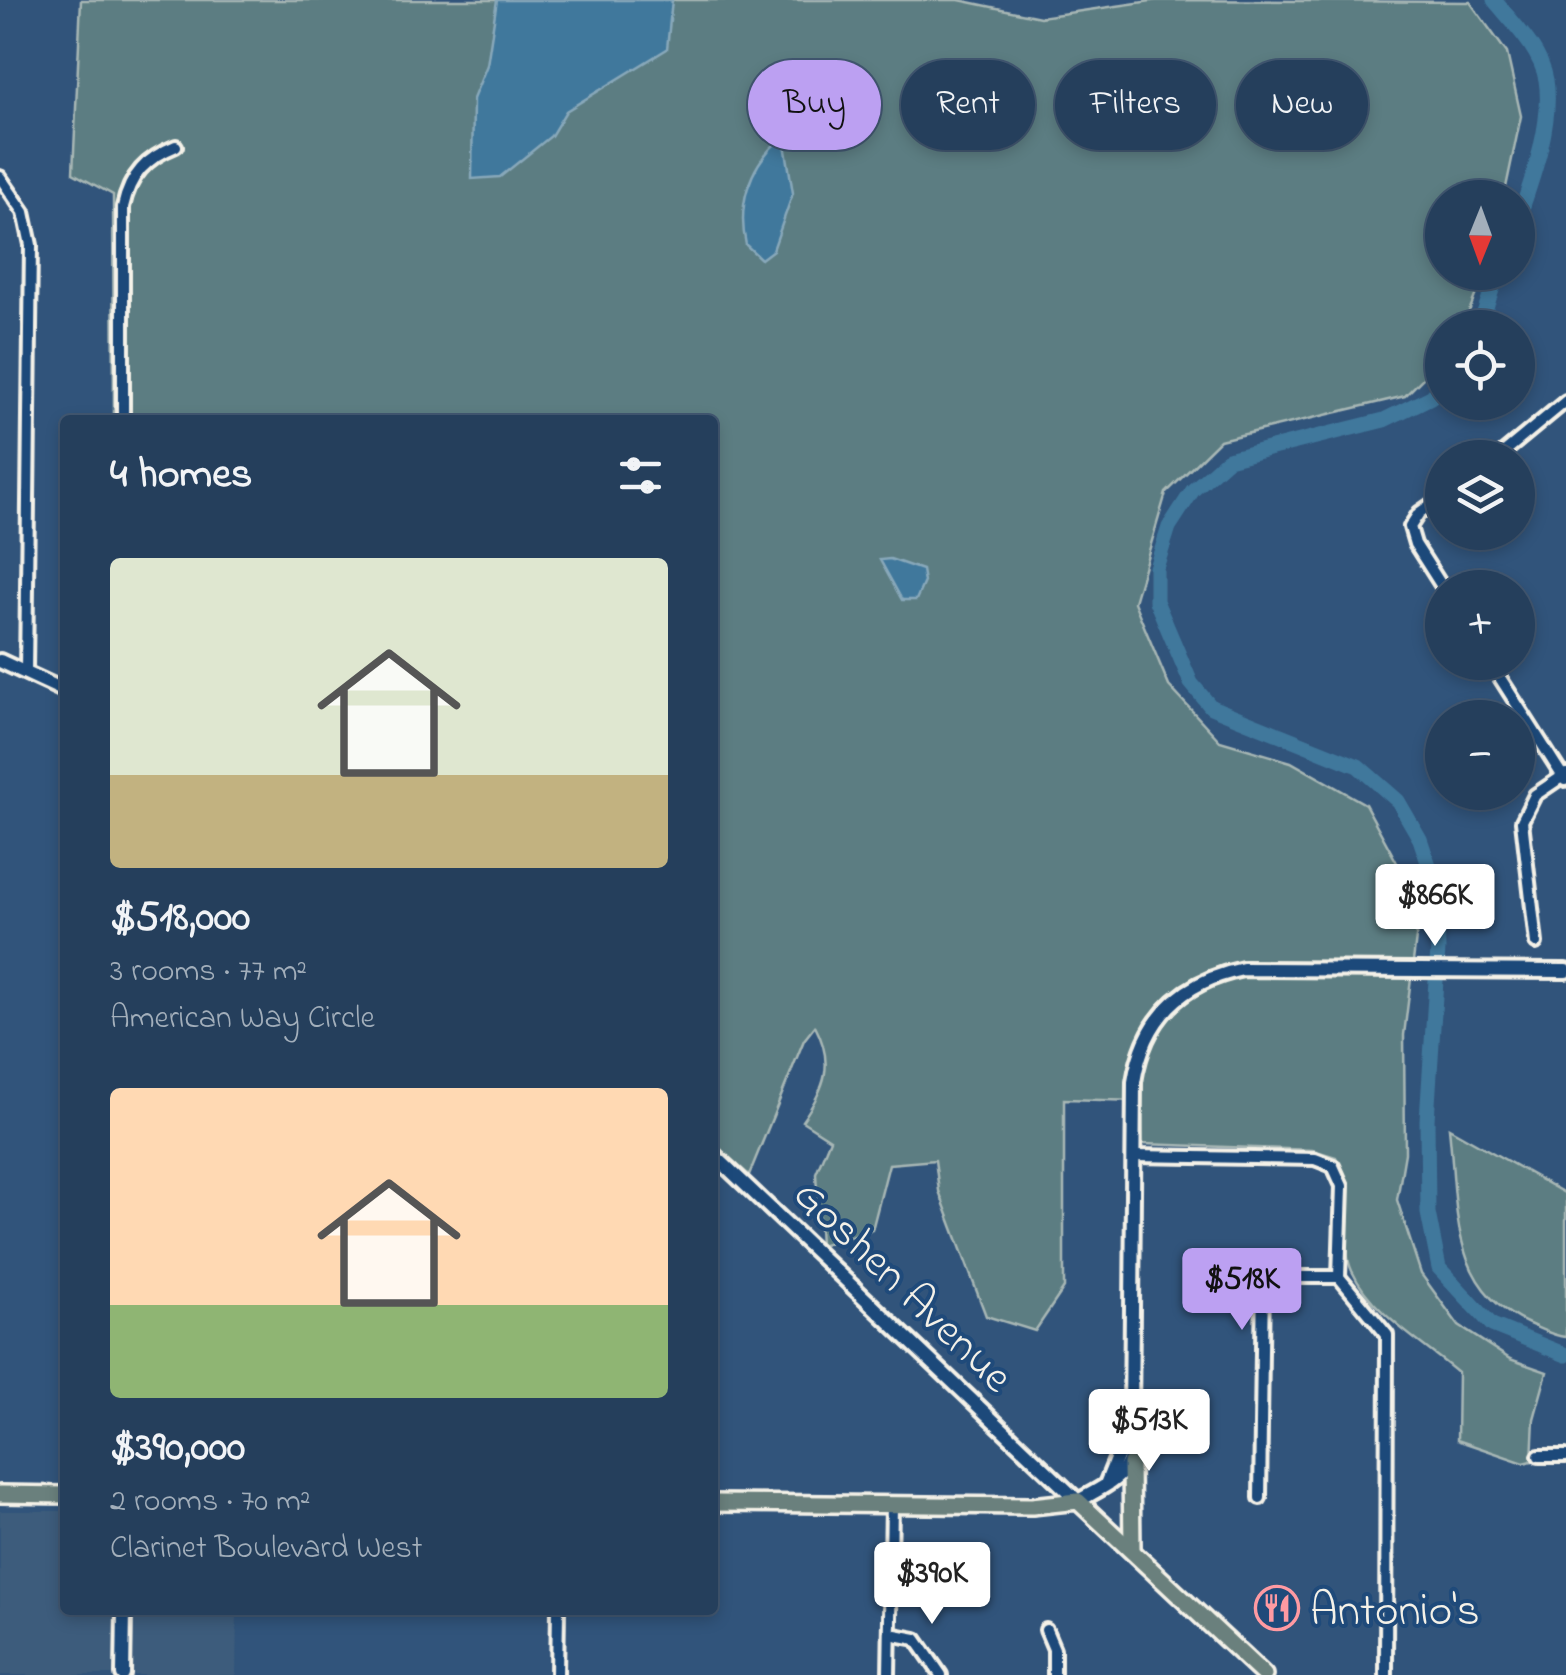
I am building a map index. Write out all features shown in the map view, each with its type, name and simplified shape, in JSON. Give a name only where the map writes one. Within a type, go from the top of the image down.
[{"type":"main road","points":[[1131,1463],[1132,1550]]},
{"type":"main road","points":[[0,1494],[60,1495]]},
{"type":"main road","points":[[718,1503],[1052,1506],[1078,1501]]},
{"type":"main road","name":"Goshen Avenue","points":[[1078,1501],[1264,1675]]},
{"type":"street","points":[[123,415],[123,207],[135,175],[151,158],[176,146]]},
{"type":"street","points":[[0,177],[24,212],[31,245],[26,673]]},
{"type":"street","points":[[1518,440],[1566,400]]},
{"type":"street","points":[[1425,509],[1410,528],[1414,544],[1431,570]]},
{"type":"street","points":[[0,661],[60,689]]},
{"type":"street","points":[[1502,680],[1565,777],[1534,795],[1522,821],[1536,942]]},
{"type":"street","points":[[1078,1501],[1123,1474],[1131,1463],[1134,1082],[1140,1054],[1153,1024],[1179,994],[1215,975],[1243,969],[1566,972]]},
{"type":"street","points":[[1134,1156],[1315,1159],[1333,1166],[1342,1186],[1339,1277],[1386,1335],[1386,1675]]},
{"type":"street","name":"Goshen Avenue","points":[[718,1159],[1078,1501]]},
{"type":"street","points":[[1260,1498],[1263,1276],[1339,1277]]},
{"type":"street","points":[[1107,1482],[1129,1437]]},
{"type":"street","points":[[1539,1456],[1566,1456]]},
{"type":"street","points":[[889,1675],[892,1505]]},
{"type":"street","points":[[124,1615],[124,1675]]},
{"type":"street","points":[[558,1615],[558,1675]]},
{"type":"street","points":[[1046,1630],[1054,1649],[1054,1675]]},
{"type":"street","points":[[890,1634],[916,1638],[941,1675]]},
{"type":"shaded area","points":[[497,0],[672,0],[667,49],[566,111],[551,136],[500,177],[472,179],[473,99],[487,65]]},
{"type":"shaded area","points":[[786,150],[793,193],[773,250],[761,259],[746,245],[743,216],[753,175],[768,151]]},
{"type":"shaded area","points":[[890,559],[922,570],[924,582],[916,600],[902,600],[880,560]]},
{"type":"shaded area","points":[[0,1511],[60,1511],[60,1615],[237,1615],[236,1675],[0,1675]]},
{"type":"green space","points":[[81,0],[959,0],[1040,17],[1158,0],[1470,2],[1507,53],[1521,116],[1508,180],[1425,180],[1425,290],[1477,290],[1470,310],[1425,310],[1425,376],[1405,396],[1220,440],[1166,493],[1134,602],[1169,686],[1220,741],[1291,762],[1365,804],[1402,872],[1417,929],[1404,1035],[1405,1153],[1397,1200],[1421,1274],[1459,1326],[1510,1359],[1547,1372],[1534,1419],[1532,1461],[1524,1463],[1457,1440],[1458,1373],[1399,1327],[1361,1286],[1348,1260],[1344,1187],[1336,1157],[1313,1150],[1143,1144],[1141,1101],[1064,1099],[1064,1288],[1035,1331],[986,1316],[939,1191],[935,1160],[889,1164],[872,1230],[820,1245],[816,1173],[830,1139],[802,1121],[817,1098],[825,1075],[825,1052],[815,1026],[804,1040],[749,1175],[718,1147],[718,415],[114,415],[113,195],[73,173]]},
{"type":"green space","points":[[1449,1128],[1566,1194],[1566,1337],[1529,1324],[1503,1308],[1484,1289],[1470,1266],[1457,1214]]},
{"type":"waterway","points":[[1494,0],[1532,47],[1546,80],[1547,114],[1531,180]]},
{"type":"waterway","points":[[1485,310],[1492,290]]},
{"type":"waterway","points":[[1425,400],[1384,420],[1228,459],[1193,490],[1169,527],[1156,568],[1156,601],[1191,683],[1211,707],[1358,766],[1398,801],[1420,839],[1436,886],[1438,949],[1427,1120],[1428,1213],[1439,1268],[1492,1325],[1566,1355]]},
{"type":"place","name":"Antonio's","points":[[1277,1608]]}]
